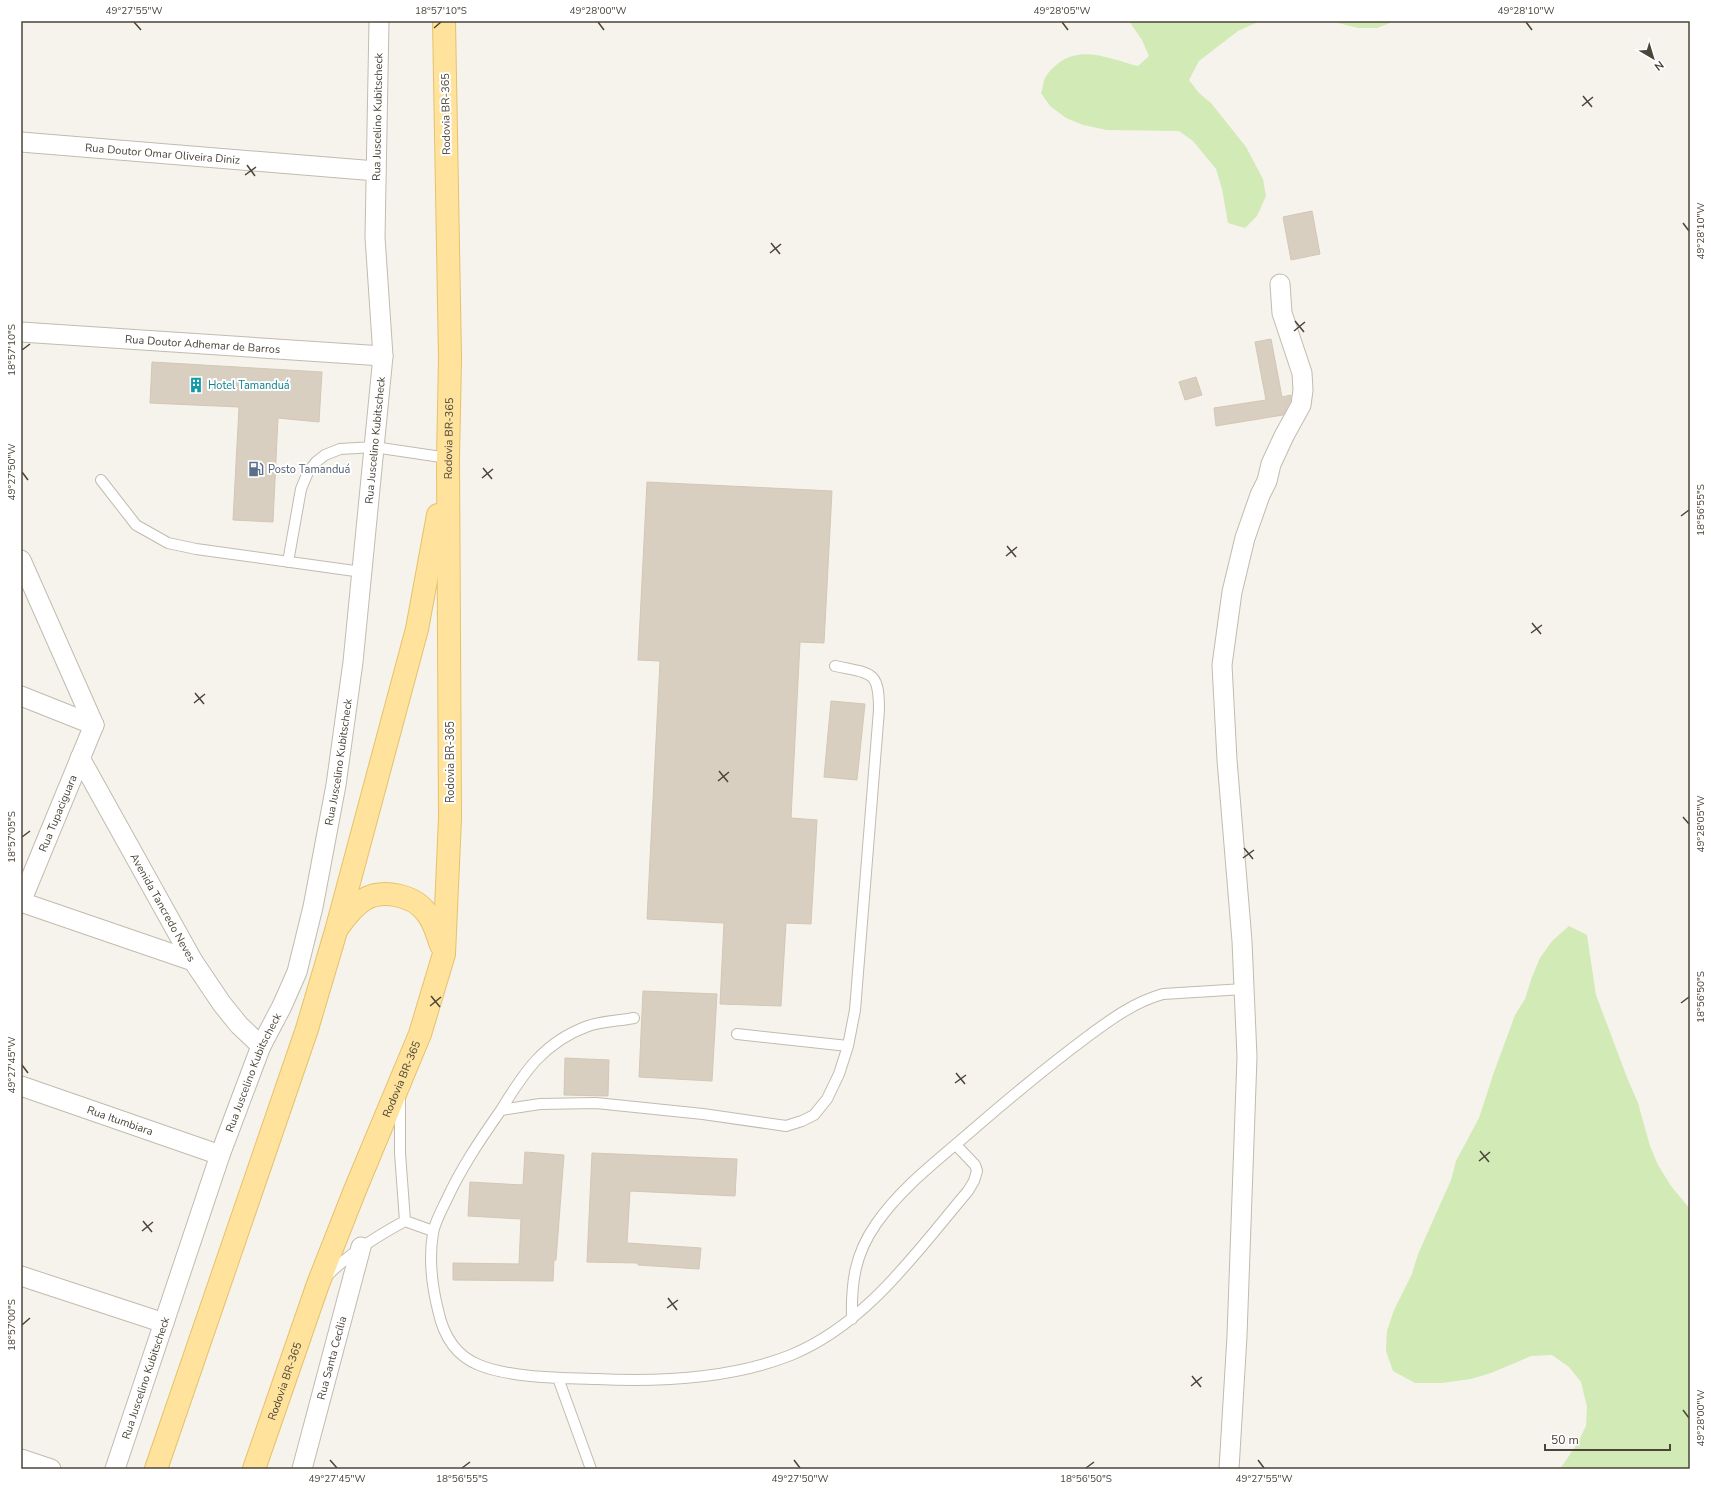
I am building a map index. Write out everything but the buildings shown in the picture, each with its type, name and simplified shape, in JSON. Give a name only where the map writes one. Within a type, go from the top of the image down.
[{"type":"main road","name":"Rodovia BR-365","points":[[254,1469],[318,1284],[355,1190],[420,1034],[444,954],[450,818],[448,458],[450,359],[444,21]]},
{"type":"main road","points":[[156,1469],[304,1037],[336,931],[417,629],[448,458]]},
{"type":"main road","points":[[336,931],[346,916],[366,899],[386,894],[400,895],[416,901],[426,911],[434,925],[444,954]]},
{"type":"street","name":"Rua Juscelino Kubitscheck","points":[[115,1469],[220,1155],[261,1046],[282,1006],[297,972],[313,907],[336,785],[353,662],[383,356],[375,237],[378,21]]},
{"type":"street","name":"Rua Doutor Omar Oliveira Diniz","points":[[21,142],[376,170]]},
{"type":"street","points":[[1229,1469],[1237,1336],[1247,1056],[1242,941],[1223,697],[1222,666],[1232,592],[1245,538],[1260,495],[1267,480],[1271,464],[1284,436],[1301,406],[1303,390],[1302,373],[1282,313],[1280,284]]},
{"type":"street","name":"Rua Doutor Adhemar de Barros","points":[[21,332],[383,356]]},
{"type":"street","points":[[21,560],[94,725]]},
{"type":"street","points":[[21,696],[94,725]]},
{"type":"street","name":"Rua Tupaciguara","points":[[21,902],[94,725]]},
{"type":"street","name":"Avenida Tancredo Neves","points":[[80,758],[167,918],[193,961],[222,1004],[239,1025],[261,1046]]},
{"type":"street","points":[[21,902],[193,961]]},
{"type":"street","name":"Rua Itumbiara","points":[[21,1086],[220,1155]]},
{"type":"street","name":"Rua Santa Cecília","points":[[302,1469],[361,1247]]},
{"type":"street","points":[[21,1276],[164,1323]]},
{"type":"street","points":[[21,1459],[51,1469]]},
{"type":"lane","points":[[288,562],[301,489],[308,472],[316,462],[325,455],[340,449],[374,447],[448,458]]},
{"type":"lane","points":[[101,480],[136,524],[168,543],[196,549],[362,572]]},
{"type":"lane","points":[[501,1110],[540,1104],[596,1103],[703,1114],[786,1126],[802,1122],[814,1114],[827,1099],[839,1074],[848,1046],[855,1010],[879,710],[879,690],[876,680],[862,671],[835,666]]},
{"type":"lane","points":[[852,1319],[853,1277],[858,1257],[875,1225],[902,1192],[1046,1068],[1106,1023],[1135,1005],[1150,998],[1163,994],[1244,989]]},
{"type":"lane","points":[[634,1018],[590,1026],[564,1037],[541,1054],[523,1074],[501,1110],[467,1158],[450,1192],[433,1231],[432,1253],[434,1296],[441,1324],[449,1343],[463,1357],[478,1365],[503,1372],[558,1378],[614,1380],[694,1378],[754,1368],[792,1355],[829,1336],[852,1319],[881,1292],[974,1181],[977,1171],[975,1165],[956,1145]]},
{"type":"lane","points":[[737,1034],[848,1046]]},
{"type":"lane","points":[[399,1086],[400,1153],[405,1221]]},
{"type":"lane","points":[[318,1284],[344,1260],[361,1247],[380,1234],[405,1221],[433,1231]]},
{"type":"lane","points":[[558,1378],[591,1469]]},
{"type":"green space","points":[[1129,21],[1260,21],[1238,31],[1199,61],[1189,80],[1199,93],[1211,103],[1246,147],[1263,179],[1266,196],[1257,216],[1245,228],[1228,223],[1222,189],[1216,169],[1193,141],[1179,131],[1107,130],[1083,125],[1066,118],[1050,106],[1041,93],[1044,80],[1048,74],[1060,62],[1069,57],[1089,54],[1099,55],[1138,66],[1149,56],[1142,40]]},
{"type":"green space","points":[[1330,21],[1395,21],[1377,28],[1358,28]]},
{"type":"green space","points":[[1569,926],[1587,935],[1596,995],[1638,1103],[1650,1146],[1658,1165],[1671,1186],[1690,1209],[1690,1469],[1560,1469],[1577,1444],[1586,1426],[1587,1407],[1581,1382],[1569,1367],[1552,1355],[1531,1356],[1491,1373],[1471,1379],[1442,1383],[1415,1383],[1393,1371],[1386,1351],[1387,1331],[1394,1310],[1412,1274],[1418,1254],[1451,1180],[1456,1161],[1479,1118],[1515,1015],[1525,999],[1540,958],[1552,941]]},
{"type":"place","name":"Hotel Tamanduá","points":[[196,385]]},
{"type":"place","name":"Posto Tamanduá","points":[[256,469]]}]
